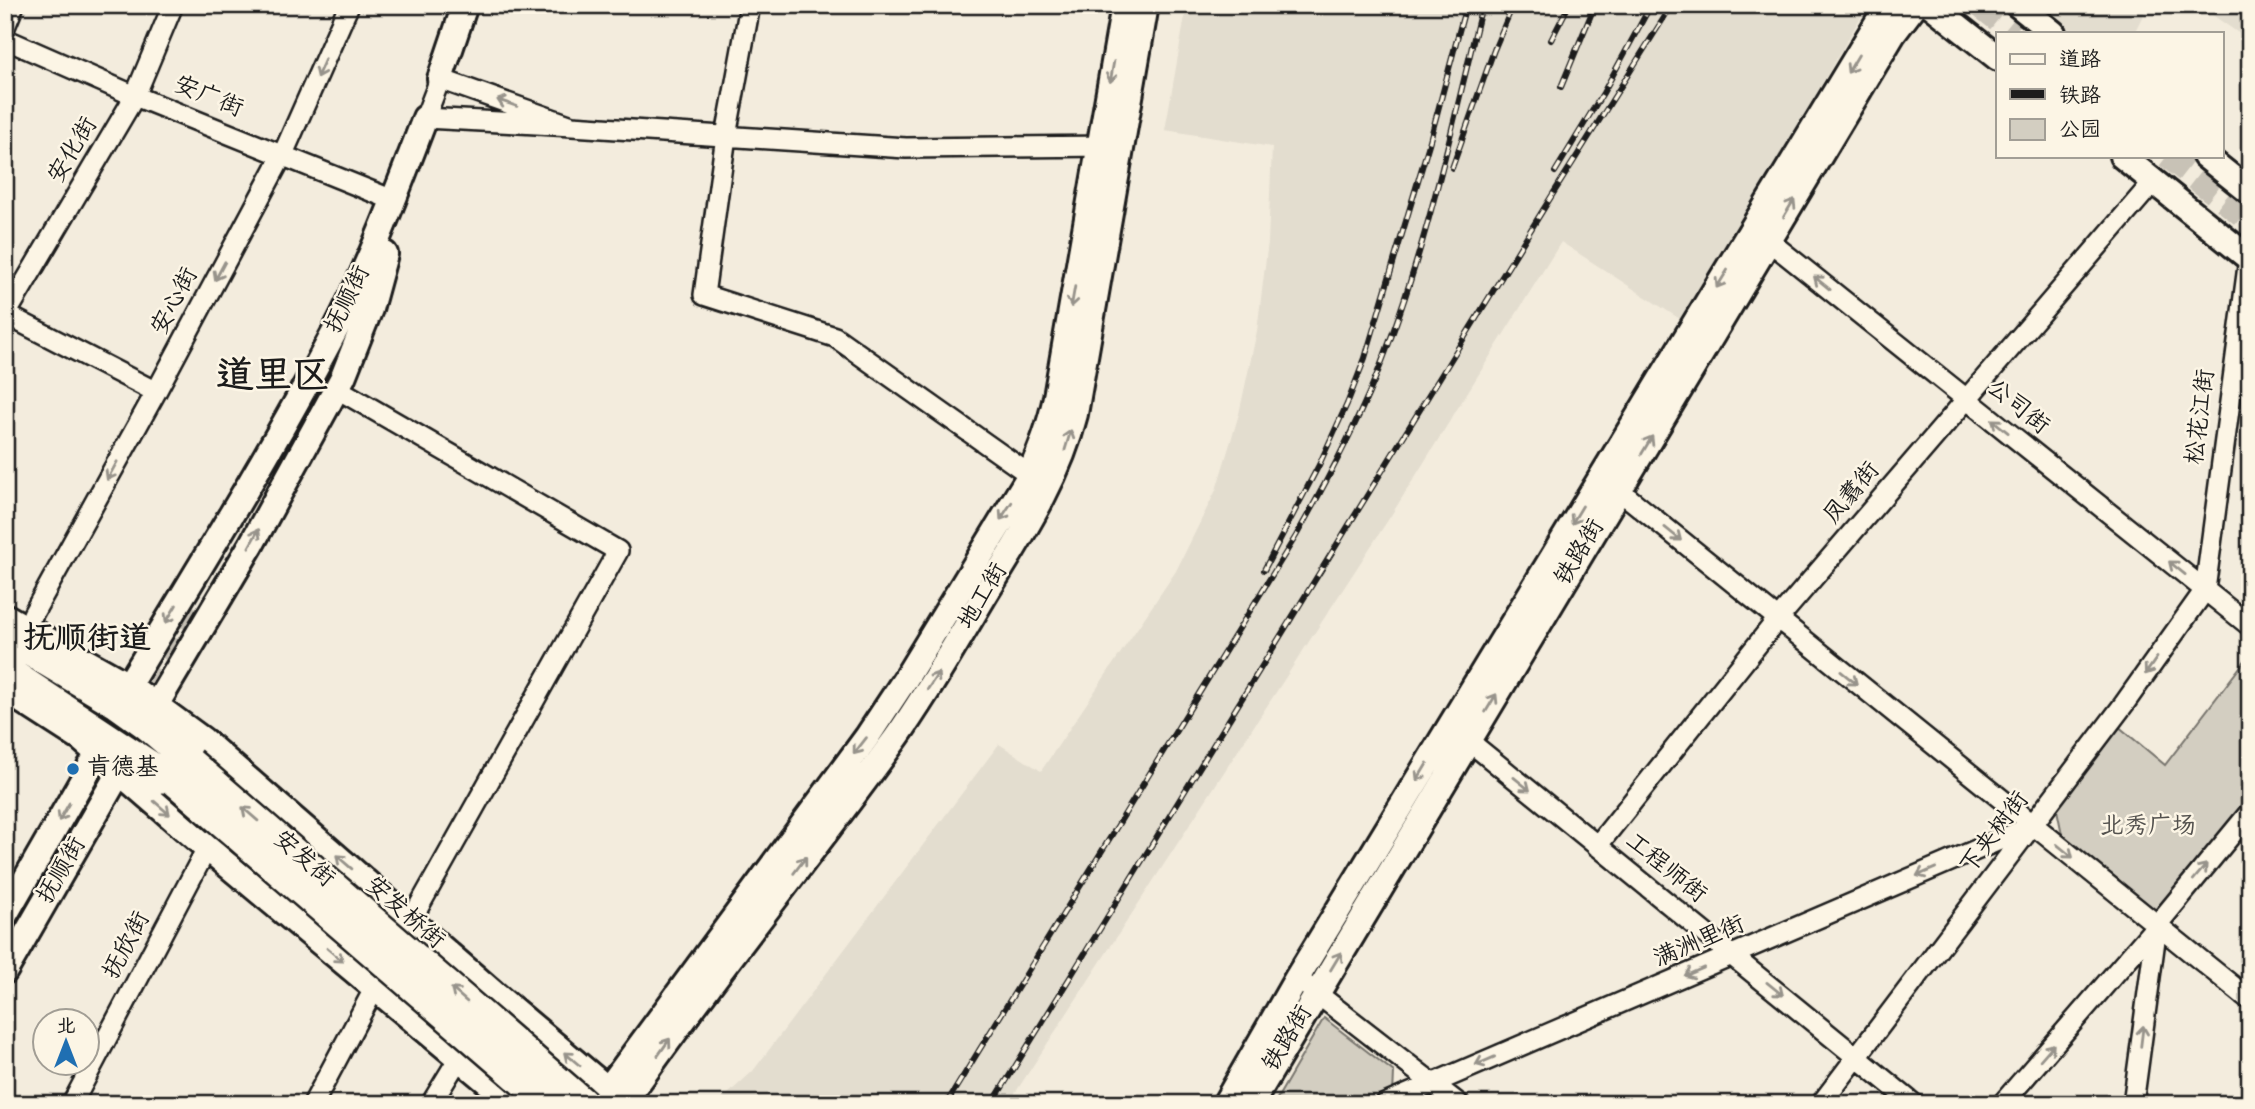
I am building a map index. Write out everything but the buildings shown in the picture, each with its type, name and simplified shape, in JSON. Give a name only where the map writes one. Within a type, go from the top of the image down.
[{"type":"highway","name":"安发街","points":[[5,637],[123,694],[151,714],[182,771],[548,1104]]},
{"type":"highway","name":"安发街","points":[[5,669],[74,712],[182,771],[607,1100]]},
{"type":"highway","points":[[74,712],[109,762],[182,771]]},
{"type":"main road","points":[[440,79],[465,5]]},
{"type":"main road","name":"地工街","points":[[1110,146],[1124,5]]},
{"type":"main road","name":"地工街","points":[[607,1100],[679,1025],[897,736],[944,665],[1039,481],[1044,440],[1056,397],[1110,146],[1146,5]]},
{"type":"main road","name":"铁路街","points":[[1761,234],[1888,5]]},
{"type":"main road","name":"铁路街","points":[[1224,1104],[1297,978],[1459,733],[1761,234],[1915,5]]},
{"type":"main road","points":[[1931,5],[1996,56]]},
{"type":"main road","points":[[1949,5],[1996,42]]},
{"type":"main road","points":[[2018,5],[2052,32]]},
{"type":"main road","name":"抚顺街","points":[[123,694],[266,454],[334,331],[369,259],[425,118]]},
{"type":"main road","name":"抚顺街","points":[[200,597],[326,376],[357,316],[405,210],[425,118]]},
{"type":"main road","points":[[2125,158],[2249,253]]},
{"type":"main road","points":[[2139,158],[2249,253]]},
{"type":"main road","points":[[2208,158],[2250,192]]},
{"type":"main road","name":"抚顺街","points":[[151,714],[251,545],[336,388],[370,309],[385,254]]},
{"type":"main road","points":[[5,599],[33,614]]},
{"type":"main road","points":[[5,615],[123,694]]},
{"type":"main road","points":[[5,690],[62,724],[109,762],[207,848],[460,1056],[513,1104]]},
{"type":"main road","name":"安发桥街","points":[[151,714],[203,740],[497,996],[607,1100]]},
{"type":"main road","name":"铁路街","points":[[1251,1104],[1316,994],[1459,733]]},
{"type":"main road","name":"抚顺街","points":[[5,915],[109,762]]},
{"type":"main road","name":"抚顺街","points":[[5,971],[109,762]]},
{"type":"street","points":[[5,27],[14,5]]},
{"type":"street","name":"安化街","points":[[5,315],[135,96],[173,5]]},
{"type":"street","name":"安心街","points":[[33,614],[283,154],[349,5]]},
{"type":"street","points":[[750,5],[726,136],[704,295],[835,337],[1039,481]]},
{"type":"street","name":"安广街","points":[[5,40],[135,96],[393,200]]},
{"type":"street","points":[[572,126],[440,79],[425,118],[906,148],[1110,146]]},
{"type":"street","name":"凤翥街","points":[[1597,846],[1777,620],[2154,181]]},
{"type":"street","name":"公司街","points":[[1761,234],[2250,626]]},
{"type":"street","name":"松花江街","points":[[2211,595],[2249,253]]},
{"type":"street","points":[[5,315],[156,392]]},
{"type":"street","name":"松花江街","points":[[2211,595],[2250,337]]},
{"type":"street","points":[[313,1104],[411,920],[618,551],[336,388]]},
{"type":"street","points":[[1610,483],[2250,1000]]},
{"type":"street","name":"下夹树街","points":[[1821,1104],[2124,704],[2211,595]]},
{"type":"street","name":"工程师街","points":[[1459,733],[1914,1104]]},
{"type":"street","points":[[2002,1104],[2157,925],[2250,812]]},
{"type":"street","name":"满洲里街","points":[[1385,1104],[2033,826]]},
{"type":"street","name":"抚欣街","points":[[72,1104],[207,848]]},
{"type":"street","points":[[2133,1104],[2157,925]]},
{"type":"street","points":[[1297,978],[1459,1104]]},
{"type":"street","points":[[431,1104],[497,996]]},
{"type":"shaded area","points":[[1187,5],[1868,5],[1683,321],[1561,242],[1390,517],[1008,1104],[717,1104],[753,1071],[999,744],[1041,771],[1176,571],[1216,490],[1239,414],[1257,331],[1268,242],[1272,147],[1165,130]]},
{"type":"shaded area","points":[[2034,5],[2148,5],[2134,32],[2067,32]]},
{"type":"shaded area","points":[[2198,5],[2250,5],[2250,41]]},
{"type":"green space","name":"北秀广场","points":[[2250,654],[2250,805],[2162,911],[2146,911],[2063,839],[2056,805],[2118,726],[2165,765]]},
{"type":"green space","points":[[1324,1018],[1394,1072],[1393,1096],[1373,1104],[1274,1104]]},
{"type":"tunnel","points":[[1979,5],[2013,32]]},
{"type":"tunnel","points":[[2170,158],[2250,221]]},
{"type":"tunnel","points":[[5,941],[200,597]]},
{"type":"railway","points":[[1264,570],[1319,465],[1365,358],[1429,144],[1466,5]]},
{"type":"railway","points":[[946,1104],[1296,536],[1348,439],[1375,379],[1408,288],[1435,195],[1482,5]]},
{"type":"railway","points":[[1452,168],[1513,5]]},
{"type":"railway","points":[[1551,40],[1569,5]]},
{"type":"railway","points":[[1561,87],[1595,5]]},
{"type":"railway","points":[[1555,172],[1603,93],[1651,5]]},
{"type":"railway","points":[[992,1104],[1672,5]]},
{"type":"place","name":"肯德基","points":[[73,769]]},
{"type":"district","name":"道里区","points":[[273,379]]},
{"type":"district","name":"抚顺街道","points":[[87,642]]}]
